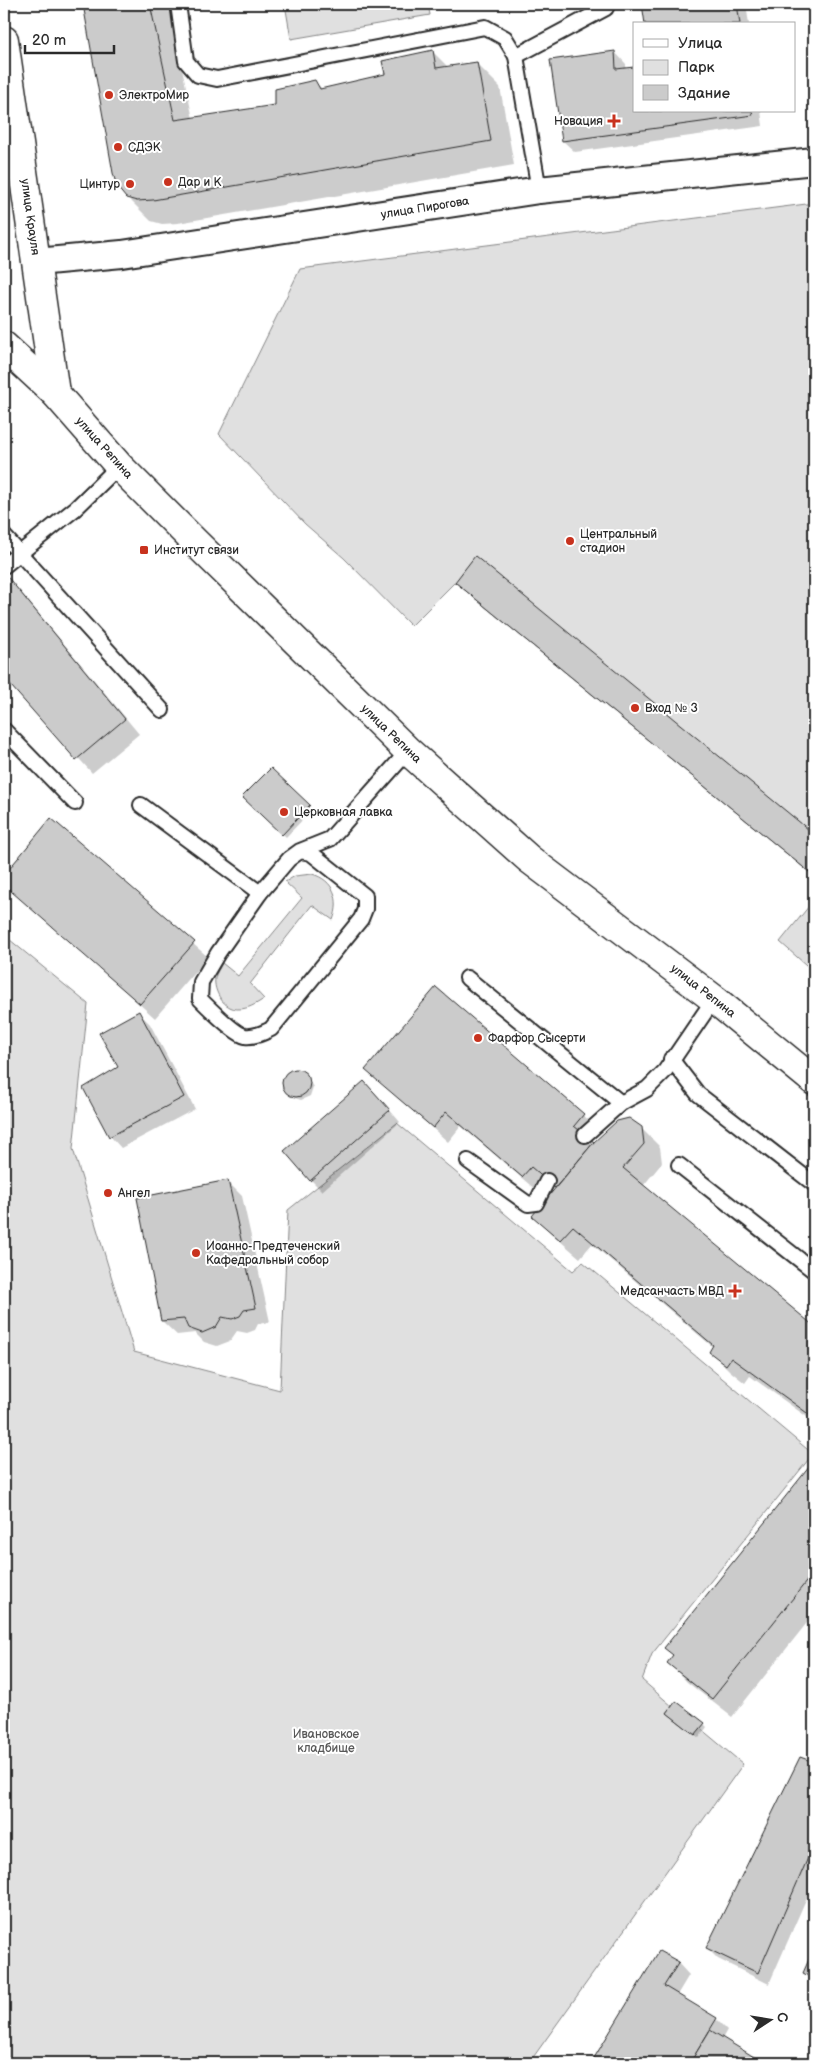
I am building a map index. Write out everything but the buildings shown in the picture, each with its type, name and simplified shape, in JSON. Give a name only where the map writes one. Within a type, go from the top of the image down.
[{"type":"main road","name":"улица Крауля","points":[[4,40],[55,393]]},
{"type":"main road","name":"улица Репина","points":[[4,346],[55,393],[119,466],[408,751],[529,859],[714,999],[814,1081]]},
{"type":"street","name":"улица Пирогова","points":[[36,262],[122,254],[540,190],[814,161]]},
{"type":"lane","points":[[178,4],[186,61],[198,75],[217,79],[485,27],[505,38],[516,56],[540,190]]},
{"type":"lane","points":[[516,56],[606,8]]},
{"type":"lane","points":[[4,566],[76,508],[119,466]]},
{"type":"lane","points":[[4,536],[162,710]]},
{"type":"lane","points":[[4,730],[76,804]]},
{"type":"lane","points":[[300,851],[311,853],[365,896],[365,908],[361,919],[272,1029],[258,1036],[243,1036],[212,1012],[200,998],[201,982],[218,953],[260,893],[289,859],[300,851],[330,839],[408,751]]},
{"type":"lane","points":[[141,805],[260,893]]},
{"type":"lane","points":[[466,978],[621,1103]]},
{"type":"lane","points":[[585,1135],[621,1103],[647,1089],[665,1071],[671,1059],[714,999]]},
{"type":"lane","points":[[671,1059],[698,1094],[814,1184]]},
{"type":"lane","points":[[468,1162],[528,1204],[536,1203],[547,1181]]},
{"type":"lane","points":[[680,1164],[814,1271]]},
{"type":"green space","points":[[285,4],[428,4],[430,15],[291,39]]},
{"type":"green space","name":"Центральный стадион","points":[[814,203],[814,876],[455,582],[411,626],[344,558],[305,524],[219,434],[300,269]]},
{"type":"green space","points":[[312,874],[326,881],[334,892],[336,905],[333,920],[312,905],[250,984],[264,999],[246,1008],[239,1009],[224,1003],[218,994],[215,983],[222,963],[238,976],[302,898],[285,882],[295,876]]},
{"type":"green space","points":[[814,900],[814,972],[780,942]]},
{"type":"green space","name":"Ивановское кладбище","points":[[4,935],[88,1004],[73,1149],[134,1352],[280,1390],[288,1210],[397,1123],[573,1271],[583,1262],[813,1454],[652,1654],[642,1680],[672,1706],[667,1713],[695,1735],[700,1728],[743,1764],[529,2063],[4,2063]]},
{"type":"place","name":"ЭлектроМир","points":[[109,95]]},
{"type":"place","name":"Новация","points":[[614,121]]},
{"type":"place","name":"СДЭК","points":[[118,147]]},
{"type":"place","name":"Дар и К","points":[[168,182]]},
{"type":"place","name":"Цинтур","points":[[130,184]]},
{"type":"place","name":"Центральный стадион","points":[[570,541]]},
{"type":"place","name":"Институт связи","points":[[144,550]]},
{"type":"place","name":"Вход № 3","points":[[635,708]]},
{"type":"place","name":"Церковная лавка","points":[[284,812]]},
{"type":"place","name":"Фарфор Сысерти","points":[[478,1038]]},
{"type":"place","name":"Ангел","points":[[108,1193]]},
{"type":"place","name":"Иоанно-Предтеченский Кафедральный собор","points":[[196,1253]]},
{"type":"place","name":"Медсанчасть МВД","points":[[735,1291]]}]
